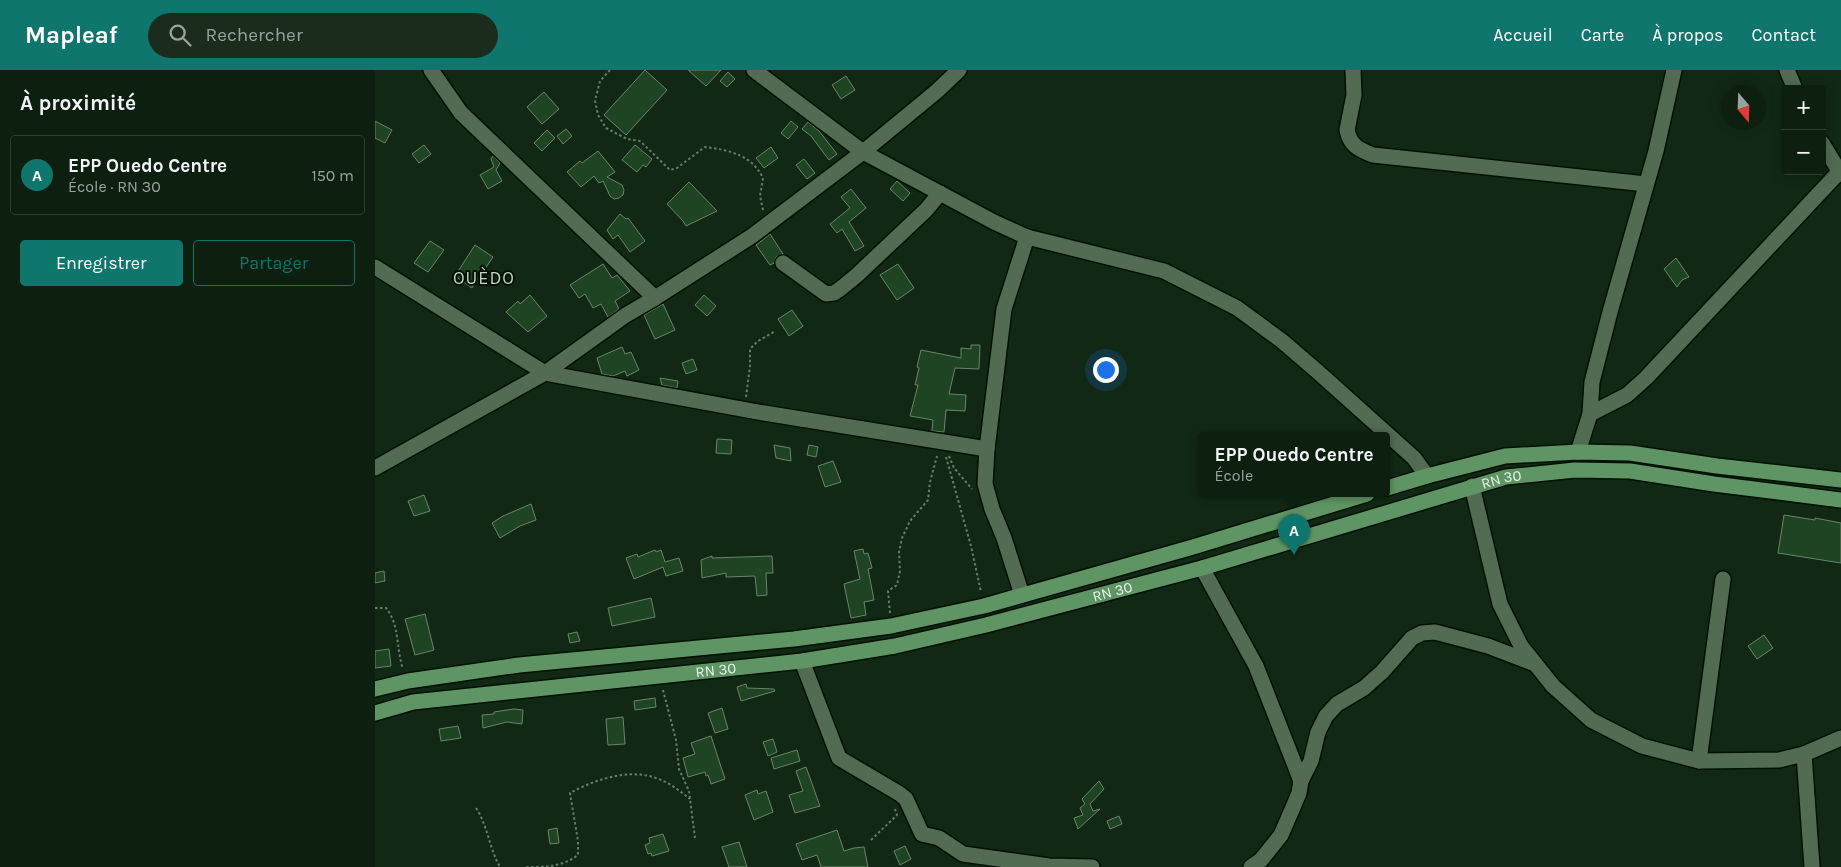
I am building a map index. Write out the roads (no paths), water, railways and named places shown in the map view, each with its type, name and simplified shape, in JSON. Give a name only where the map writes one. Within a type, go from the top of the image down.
[{"type":"main road","name":"RN 30","points":[[1390,487],[1505,456],[1578,452],[1630,453],[1717,466],[1841,480]]},
{"type":"main road","name":"RN 30","points":[[375,713],[413,702],[802,660],[895,646],[977,628],[1202,568],[1506,476],[1575,470],[1630,471],[1841,500]]},
{"type":"main road","name":"RN 30","points":[[375,689],[407,681],[519,665],[795,639],[891,626],[983,606],[1193,547],[1357,497]]},
{"type":"street","points":[[431,70],[461,113],[655,298]]},
{"type":"street","points":[[375,468],[545,373],[626,315],[765,225],[863,152],[937,91],[959,70]]},
{"type":"street","points":[[1353,70],[1353,95],[1347,130],[1348,135],[1356,148],[1373,155],[1646,184]]},
{"type":"street","points":[[1578,452],[1590,414],[1592,382],[1646,184],[1674,70]]},
{"type":"street","points":[[1787,70],[1793,85]]},
{"type":"street","points":[[758,71],[863,152],[994,222],[1027,237],[1164,271],[1237,308],[1282,341],[1385,432]]},
{"type":"street","points":[[1590,414],[1627,395],[1646,378],[1840,172],[1826,149]]},
{"type":"street","points":[[783,263],[826,294],[834,293],[926,210],[939,193]]},
{"type":"street","points":[[1022,595],[1004,538],[992,510],[985,484],[987,449],[1004,310],[1027,237]]},
{"type":"street","points":[[375,267],[545,373],[745,410],[987,449]]},
{"type":"street","points":[[1390,436],[1414,458],[1427,476]]},
{"type":"street","points":[[1472,486],[1501,604],[1521,646],[1553,686],[1591,720],[1642,746],[1699,761],[1779,760],[1804,754],[1841,738]]},
{"type":"street","points":[[1202,568],[1256,666],[1301,781]]},
{"type":"street","points":[[1699,761],[1723,579]]},
{"type":"street","points":[[1251,867],[1261,860],[1281,834],[1299,793],[1301,781],[1311,761],[1318,732],[1326,716],[1337,704],[1364,688],[1382,672],[1412,638],[1422,633],[1435,632],[1488,646],[1537,665]]},
{"type":"street","points":[[802,660],[839,758],[906,799],[922,834],[939,838],[963,854],[1049,866],[1093,867]]},
{"type":"street","points":[[1804,754],[1812,867]]},
{"type":"place","name":"EPP Ouedo Centre","points":[[1294,555]]},
{"type":"district","name":"OUÈDO","points":[[484,278]]}]
